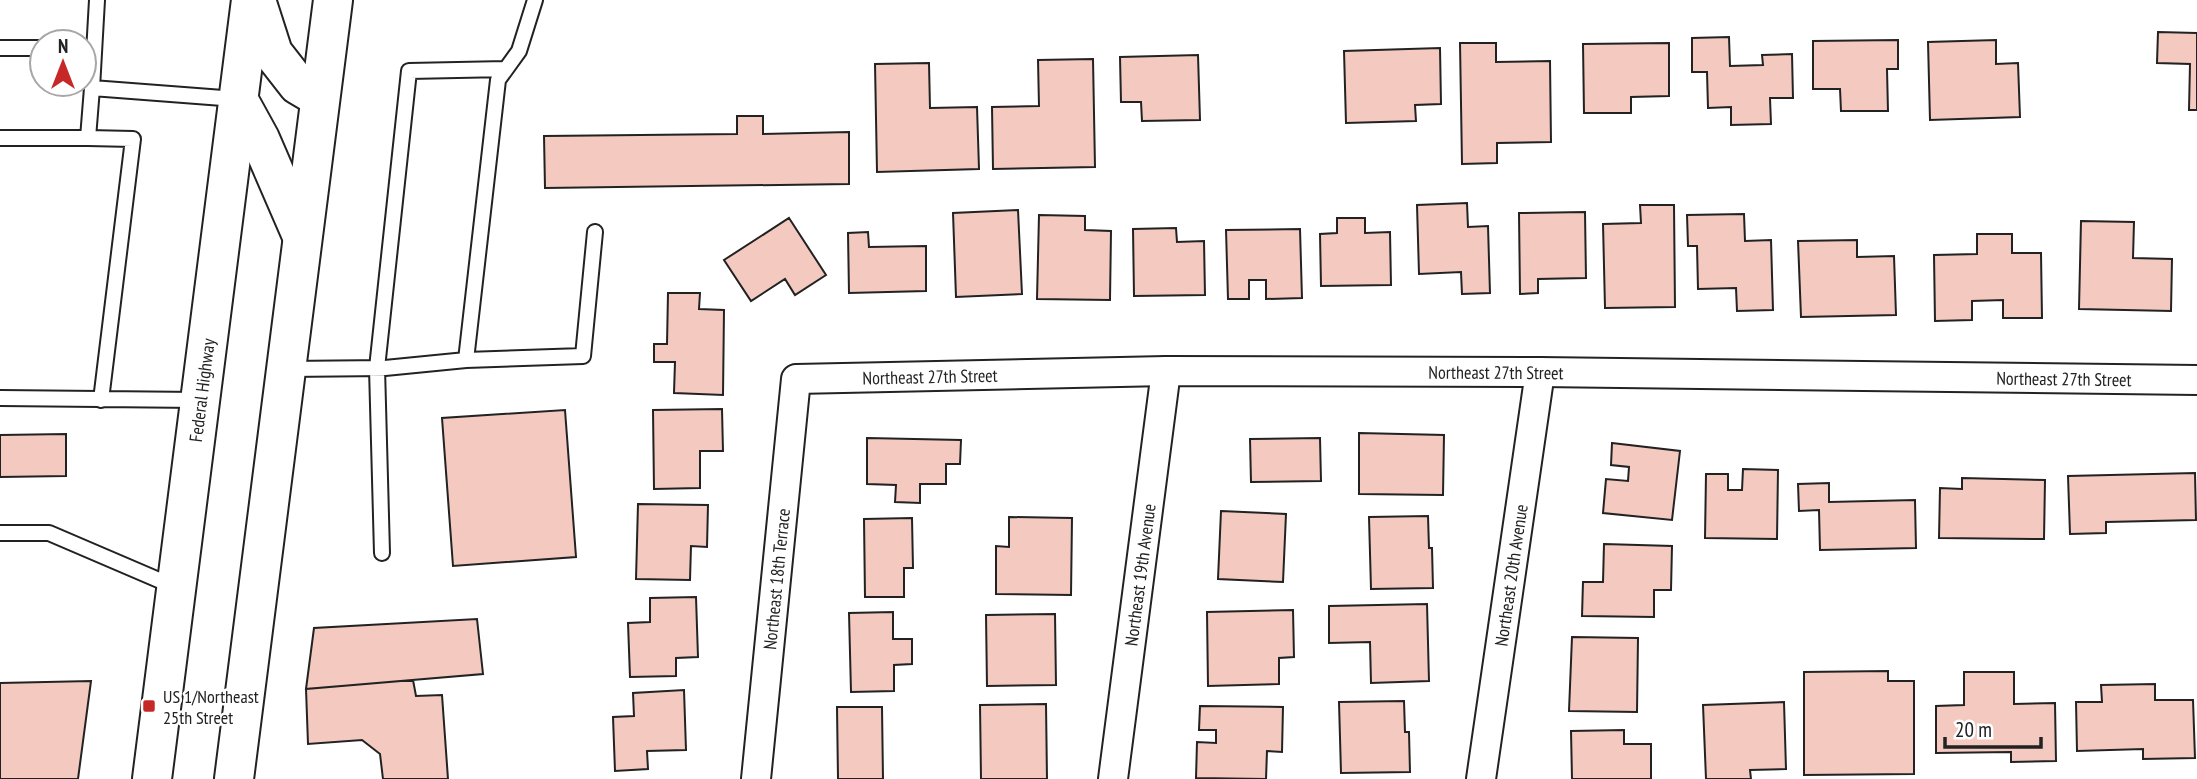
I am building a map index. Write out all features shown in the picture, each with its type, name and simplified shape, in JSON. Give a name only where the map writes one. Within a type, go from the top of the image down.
[{"type":"main road","points":[[254,0],[273,53],[298,85],[320,98]]},
{"type":"main road","name":"Federal Highway","points":[[152,779],[238,99],[254,0]]},
{"type":"main road","points":[[234,779],[333,0]]},
{"type":"main road","points":[[238,99],[260,139],[302,238]]},
{"type":"street","name":"Northeast 27th Street","points":[[796,379],[1166,371],[1540,372],[2197,380]]},
{"type":"street","name":"Northeast 19th Avenue","points":[[1113,779],[1166,371]]},
{"type":"street","name":"Northeast 20th Avenue","points":[[1481,779],[1540,372]]},
{"type":"street","name":"Northeast 18th Terrace","points":[[756,779],[796,379]]},
{"type":"lane","points":[[92,28],[97,0]]},
{"type":"lane","points":[[466,360],[498,80],[519,51],[535,0]]},
{"type":"lane","points":[[0,48],[28,48]]},
{"type":"lane","points":[[382,552],[377,368],[409,71],[506,69]]},
{"type":"lane","points":[[98,88],[238,99]]},
{"type":"lane","points":[[88,138],[91,98]]},
{"type":"lane","points":[[0,138],[133,139],[101,400]]},
{"type":"lane","points":[[286,369],[377,368],[466,360],[583,356],[595,232]]},
{"type":"lane","points":[[0,398],[200,400]]},
{"type":"lane","points":[[0,533],[50,533],[176,587]]},
{"type":"building","points":[[2158,32],[2197,33],[2197,110],[2189,110],[2190,64],[2157,63]]},
{"type":"building","points":[[1729,37],[1730,66],[1763,65],[1762,55],[1792,54],[1793,98],[1770,98],[1771,124],[1731,125],[1731,107],[1708,108],[1707,72],[1692,72],[1692,38]]},
{"type":"building","points":[[1898,40],[1898,69],[1887,69],[1888,111],[1841,111],[1840,89],[1813,89],[1813,41]]},
{"type":"building","points":[[1996,40],[1996,64],[2018,63],[2020,117],[1930,120],[1928,42]]},
{"type":"building","points":[[1460,43],[1496,43],[1496,62],[1550,61],[1551,142],[1497,143],[1497,163],[1462,164]]},
{"type":"building","points":[[1669,43],[1669,96],[1631,97],[1631,113],[1584,113],[1583,44]]},
{"type":"building","points":[[1440,48],[1441,104],[1415,105],[1416,121],[1346,123],[1344,51]]},
{"type":"building","points":[[1198,55],[1200,120],[1142,121],[1141,102],[1121,102],[1120,57]]},
{"type":"building","points":[[1093,59],[1095,167],[993,169],[992,107],[1039,106],[1038,60]]},
{"type":"building","points":[[929,63],[930,108],[977,107],[979,169],[877,172],[875,64]]},
{"type":"building","points":[[737,116],[763,116],[763,134],[849,132],[849,184],[545,188],[544,136],[737,134]]},
{"type":"building","points":[[1467,203],[1468,227],[1488,226],[1490,293],[1462,294],[1461,272],[1419,274],[1417,205]]},
{"type":"building","points":[[1640,205],[1674,205],[1675,307],[1605,308],[1603,224],[1641,223]]},
{"type":"building","points":[[1018,210],[1022,294],[956,297],[953,213]]},
{"type":"building","points":[[1585,212],[1586,278],[1538,279],[1538,293],[1520,294],[1519,213]]},
{"type":"building","points":[[1744,214],[1745,241],[1771,240],[1773,310],[1737,311],[1736,288],[1698,289],[1697,246],[1688,246],[1687,215]]},
{"type":"building","points":[[1039,215],[1085,216],[1085,230],[1111,231],[1110,300],[1037,299]]},
{"type":"building","points":[[789,218],[826,275],[795,295],[785,279],[751,301],[724,260]]},
{"type":"building","points":[[1337,218],[1365,218],[1365,233],[1390,232],[1391,285],[1321,286],[1320,234],[1337,233]]},
{"type":"building","points":[[2081,221],[2134,222],[2133,258],[2172,259],[2171,311],[2079,309]]},
{"type":"building","points":[[1176,228],[1177,242],[1204,241],[1205,295],[1134,296],[1133,229]]},
{"type":"building","points":[[1300,229],[1302,298],[1266,299],[1266,280],[1249,280],[1249,299],[1228,299],[1226,230]]},
{"type":"building","points":[[868,232],[869,247],[926,246],[926,291],[849,293],[848,233]]},
{"type":"building","points":[[1977,234],[2012,234],[2012,253],[2041,253],[2042,318],[2003,318],[2003,300],[1972,301],[1972,320],[1935,321],[1934,255],[1977,254]]},
{"type":"building","points":[[1857,240],[1857,257],[1894,256],[1896,315],[1801,317],[1798,241]]},
{"type":"building","points":[[668,293],[700,293],[699,309],[724,310],[723,395],[674,393],[675,362],[654,362],[654,344],[667,344]]},
{"type":"building","points":[[722,409],[723,451],[700,451],[700,488],[654,489],[653,410]]},
{"type":"building","points":[[565,410],[576,557],[453,566],[442,418]]},
{"type":"building","points":[[1359,433],[1444,435],[1443,495],[1359,494]]},
{"type":"building","points":[[66,434],[66,476],[0,477],[0,435]]},
{"type":"building","points":[[867,438],[961,440],[960,464],[946,464],[946,484],[920,484],[920,503],[895,502],[896,485],[867,484]]},
{"type":"building","points":[[1320,438],[1321,481],[1251,482],[1250,439]]},
{"type":"building","points":[[1612,443],[1680,451],[1672,520],[1603,513],[1606,479],[1628,481],[1629,467],[1611,465]]},
{"type":"building","points":[[1743,469],[1778,470],[1777,539],[1705,538],[1706,474],[1728,474],[1728,490],[1742,490]]},
{"type":"building","points":[[2195,473],[2196,520],[2106,522],[2106,533],[2070,534],[2068,476]]},
{"type":"building","points":[[1962,478],[2045,480],[2044,539],[1939,538],[1940,488],[1962,489]]},
{"type":"building","points":[[1829,483],[1829,502],[1915,500],[1916,548],[1820,550],[1819,510],[1799,511],[1798,484]]},
{"type":"building","points":[[638,504],[708,505],[707,547],[691,546],[690,580],[636,579]]},
{"type":"building","points":[[1221,511],[1286,514],[1283,582],[1218,579]]},
{"type":"building","points":[[1428,516],[1433,588],[1371,589],[1369,517]]},
{"type":"building","points":[[1009,517],[1072,518],[1071,595],[996,594],[996,546],[1009,547]]},
{"type":"building","points":[[912,518],[913,568],[904,568],[904,597],[865,597],[864,519]]},
{"type":"building","points":[[1604,544],[1672,546],[1671,590],[1654,590],[1654,617],[1582,616],[1583,582],[1603,582]]},
{"type":"building","points":[[696,597],[698,657],[676,658],[676,676],[630,677],[628,623],[650,622],[650,598]]},
{"type":"building","points":[[1427,604],[1429,681],[1371,683],[1370,642],[1329,643],[1329,606]]},
{"type":"building","points":[[1293,610],[1294,657],[1279,658],[1279,684],[1208,686],[1207,612]]},
{"type":"building","points":[[893,612],[893,639],[912,639],[912,664],[894,665],[894,691],[851,692],[849,613]]},
{"type":"building","points":[[1055,614],[1056,685],[987,686],[986,615]]},
{"type":"building","points":[[477,619],[483,674],[306,689],[314,628]]},
{"type":"building","points":[[1572,637],[1638,638],[1637,712],[1569,711]]},
{"type":"building","points":[[1888,671],[1888,681],[1914,681],[1914,774],[1804,775],[1804,672]]},
{"type":"building","points":[[1964,672],[2014,672],[2014,704],[2055,703],[2056,761],[2011,762],[2011,752],[1936,753],[1936,706],[1964,705]]},
{"type":"building","points":[[413,680],[416,696],[442,695],[448,779],[383,779],[380,754],[362,740],[308,744],[306,689]]},
{"type":"building","points":[[91,681],[78,779],[0,779],[0,683]]},
{"type":"building","points":[[2155,684],[2155,700],[2193,700],[2195,758],[2143,759],[2143,749],[2077,751],[2076,702],[2102,702],[2101,685]]},
{"type":"building","points":[[684,690],[686,750],[647,751],[648,769],[615,771],[613,717],[634,716],[633,693]]},
{"type":"building","points":[[1404,701],[1405,732],[1409,732],[1410,772],[1341,773],[1339,702]]},
{"type":"building","points":[[1784,702],[1786,769],[1750,770],[1751,779],[1706,779],[1703,705]]},
{"type":"building","points":[[1046,704],[1047,779],[981,779],[980,705]]},
{"type":"building","points":[[1200,706],[1283,707],[1282,752],[1267,751],[1266,779],[1196,778],[1197,742],[1216,743],[1216,730],[1199,730]]},
{"type":"building","points":[[837,707],[882,707],[883,779],[838,779]]},
{"type":"building","points":[[1624,730],[1624,744],[1651,744],[1651,779],[1572,779],[1571,731]]},
{"type":"place","name":"US 1/Northeast 25th Street","points":[[149,706]]}]
